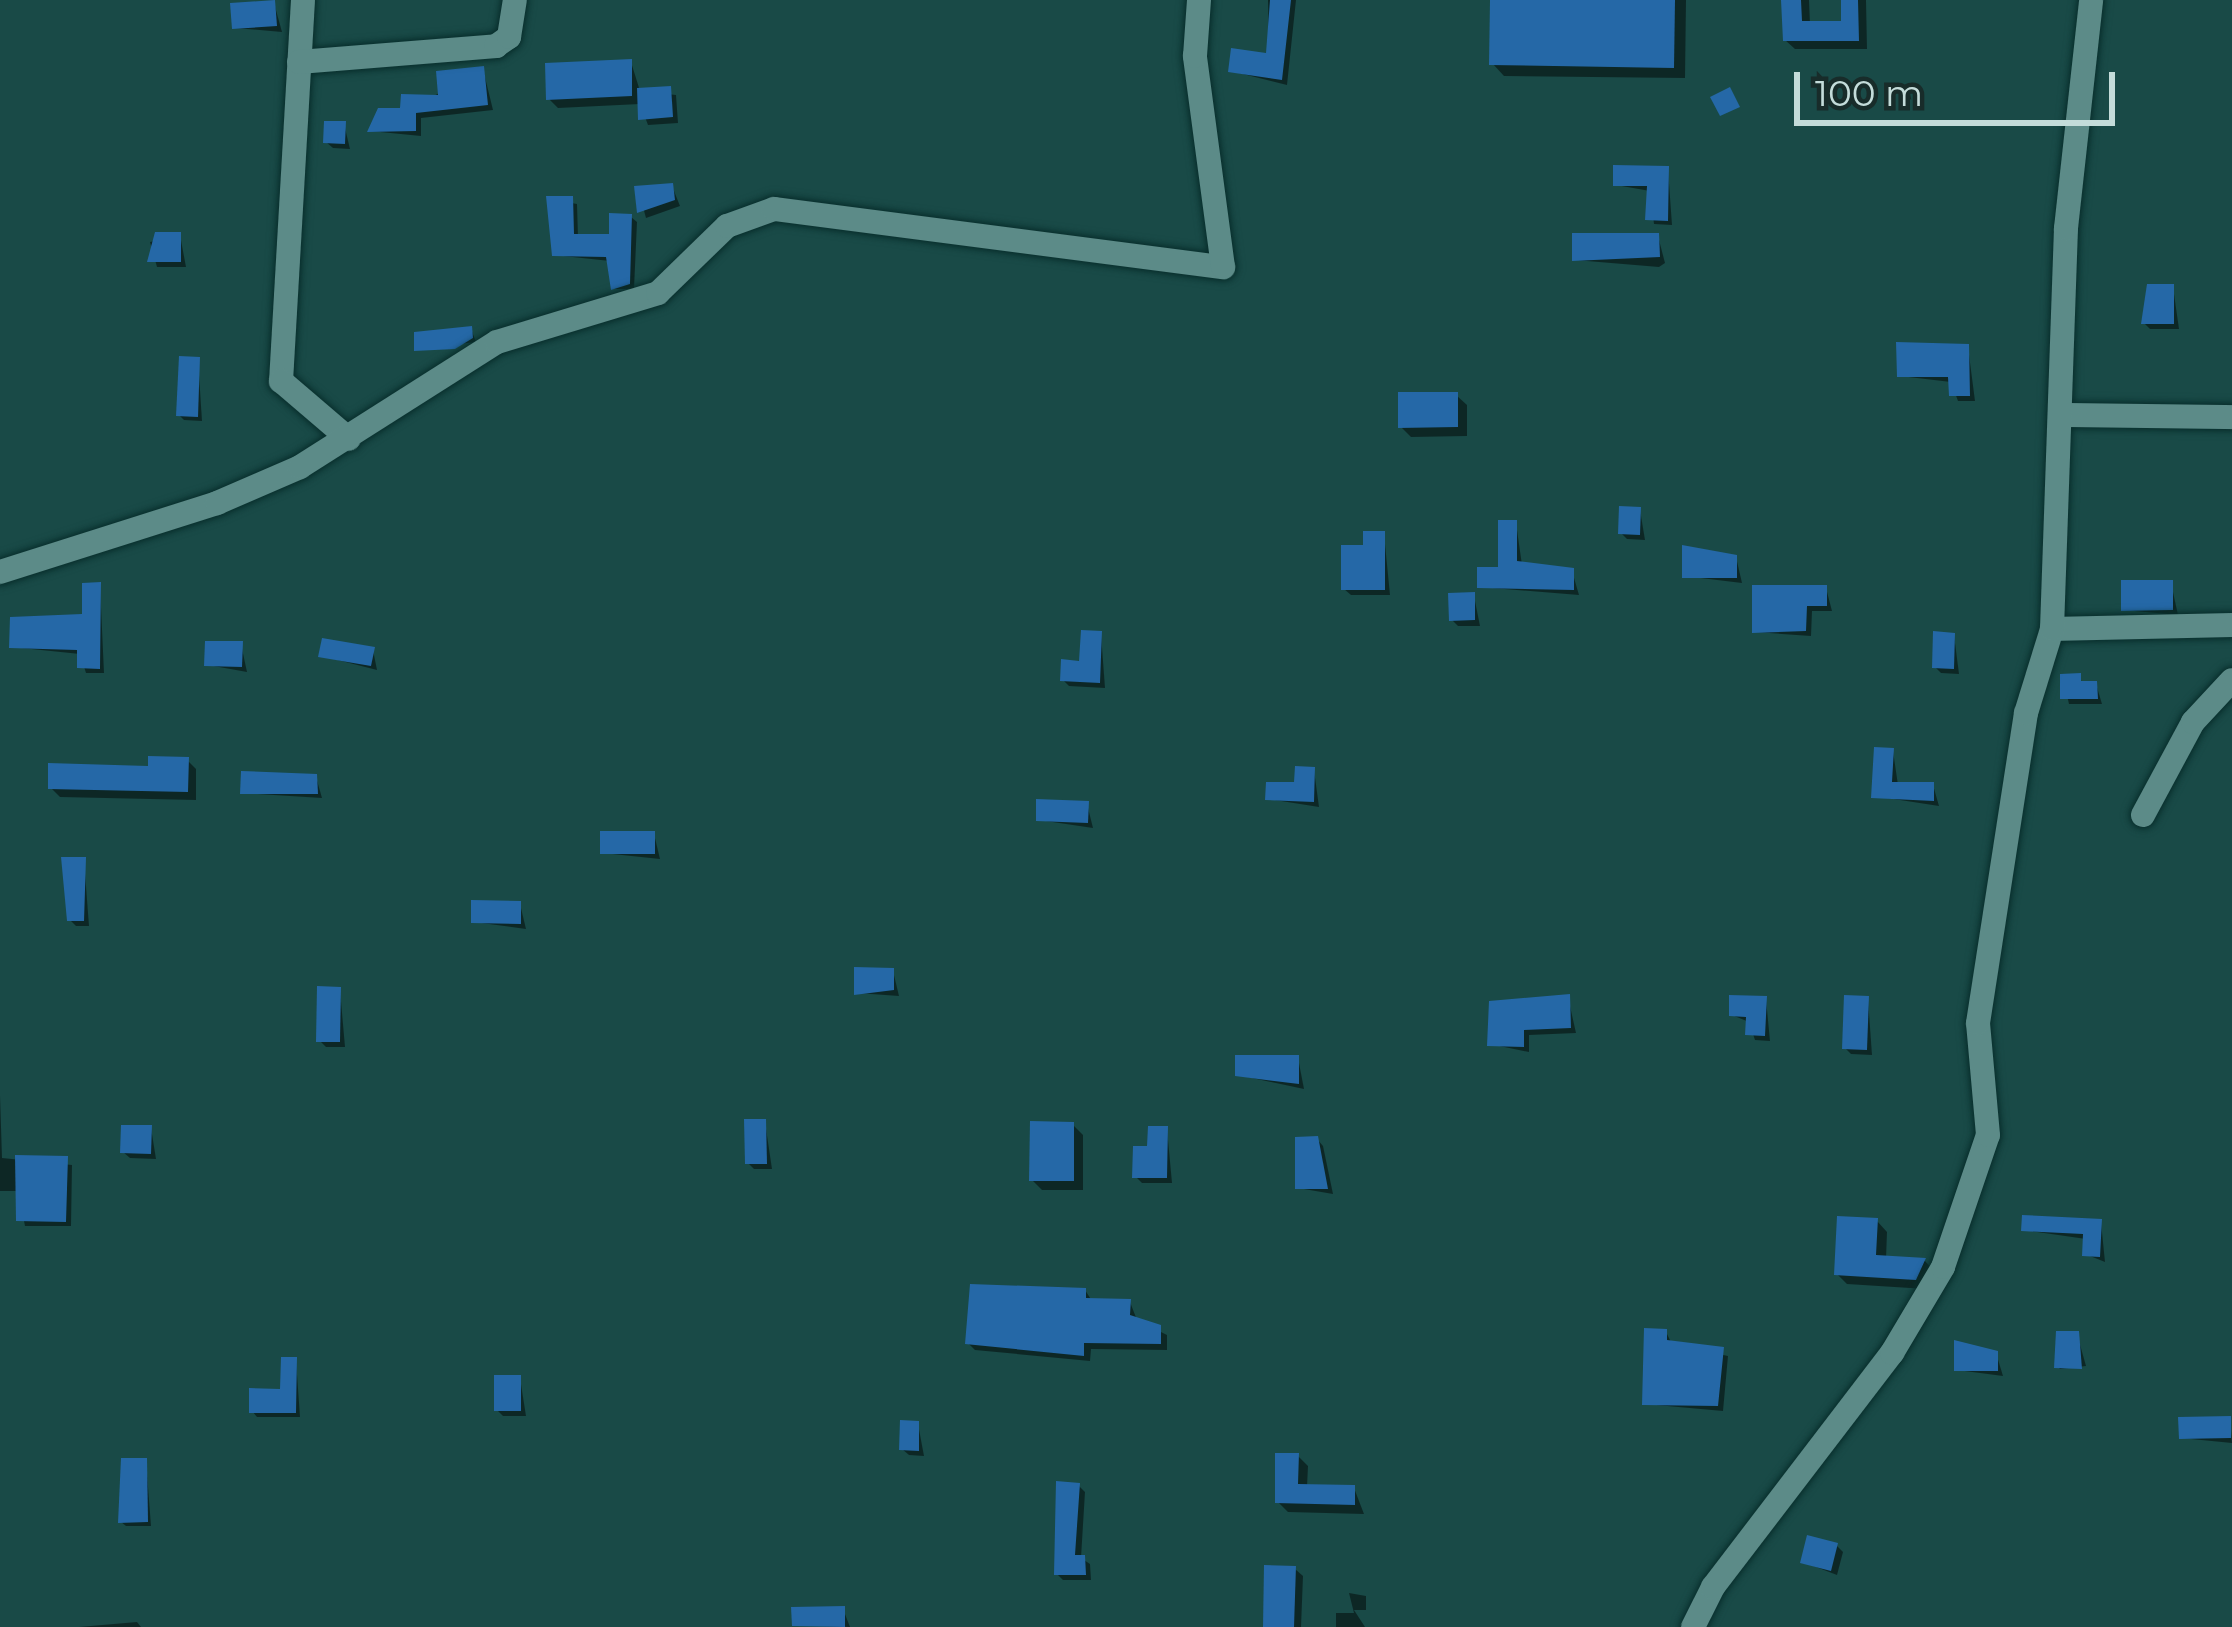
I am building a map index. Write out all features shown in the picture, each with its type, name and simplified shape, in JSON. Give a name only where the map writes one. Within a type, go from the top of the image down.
[{"type":"street","points":[[304,0],[281,381],[349,440]]},
{"type":"street","points":[[299,62],[496,46],[508,37],[515,0]]},
{"type":"street","points":[[0,572],[217,503],[349,440],[432,377],[497,342],[658,293],[727,226],[774,208],[1223,267],[1195,56],[1199,0]]},
{"type":"street","points":[[1693,1627],[1713,1587],[1892,1353],[1943,1267],[1988,1135],[1978,1023],[2026,713],[2052,629],[2066,228],[2091,0]]},
{"type":"street","points":[[2060,415],[2232,417]]},
{"type":"street","points":[[2052,629],[2232,625]]},
{"type":"street","points":[[2144,815],[2193,722],[2232,680]]},
{"type":"building","points":[[275,0],[277,26],[232,29],[230,3]]},
{"type":"building","points":[[1270,0],[1291,0],[1282,80],[1228,72],[1231,48],[1266,53]]},
{"type":"building","points":[[1490,0],[1675,0],[1674,68],[1489,65]]},
{"type":"building","points":[[1781,0],[1801,0],[1802,21],[1841,21],[1841,0],[1858,0],[1859,41],[1783,41]]},
{"type":"building","points":[[632,59],[632,96],[546,100],[545,63]]},
{"type":"building","points":[[484,66],[488,105],[416,113],[416,131],[367,132],[378,108],[400,108],[401,94],[438,95],[436,71]]},
{"type":"building","points":[[671,86],[673,117],[638,120],[637,88]]},
{"type":"building","points":[[1730,87],[1740,107],[1720,116],[1710,97]]},
{"type":"building","points":[[324,121],[346,121],[345,144],[323,143]]},
{"type":"building","points":[[1613,165],[1669,166],[1668,221],[1645,220],[1647,186],[1613,186]]},
{"type":"building","points":[[673,183],[675,200],[637,213],[634,186]]},
{"type":"building","points":[[546,196],[573,196],[574,234],[609,234],[609,213],[632,214],[630,284],[611,290],[606,257],[552,256]]},
{"type":"building","points":[[155,232],[181,232],[181,262],[147,262]]},
{"type":"building","points":[[1572,233],[1659,233],[1660,257],[1572,261]]},
{"type":"building","points":[[2147,284],[2174,284],[2174,324],[2141,324]]},
{"type":"building","points":[[472,326],[473,338],[455,349],[414,351],[414,332]]},
{"type":"building","points":[[1896,342],[1969,344],[1970,396],[1949,396],[1948,377],[1897,377]]},
{"type":"building","points":[[179,356],[200,357],[198,417],[176,416]]},
{"type":"building","points":[[1398,392],[1458,392],[1458,427],[1398,428]]},
{"type":"building","points":[[1619,506],[1641,507],[1640,535],[1618,534]]},
{"type":"building","points":[[1498,520],[1517,520],[1517,561],[1574,568],[1574,590],[1477,588],[1477,567],[1498,567]]},
{"type":"building","points":[[1363,531],[1385,531],[1385,590],[1341,590],[1341,545],[1363,545]]},
{"type":"building","points":[[1682,545],[1737,555],[1737,578],[1682,578]]},
{"type":"building","points":[[2121,580],[2173,580],[2173,610],[2121,611]]},
{"type":"building","points":[[101,582],[100,669],[77,668],[77,650],[9,648],[10,617],[82,614],[82,583]]},
{"type":"building","points":[[1752,585],[1827,585],[1827,606],[1807,606],[1806,631],[1752,633]]},
{"type":"building","points":[[1475,592],[1475,620],[1449,621],[1448,593]]},
{"type":"building","points":[[1081,630],[1102,631],[1100,683],[1060,681],[1061,659],[1079,661]]},
{"type":"building","points":[[1933,631],[1955,633],[1954,669],[1932,668]]},
{"type":"building","points":[[322,638],[375,647],[371,666],[318,657]]},
{"type":"building","points":[[205,641],[243,641],[242,667],[204,666]]},
{"type":"building","points":[[2081,673],[2081,681],[2097,681],[2098,699],[2060,699],[2060,674]]},
{"type":"building","points":[[1874,747],[1894,748],[1892,782],[1934,782],[1934,801],[1871,798]]},
{"type":"building","points":[[148,756],[189,757],[188,792],[48,789],[48,763],[148,766]]},
{"type":"building","points":[[1295,766],[1315,767],[1314,802],[1265,800],[1266,782],[1294,782]]},
{"type":"building","points":[[241,771],[317,774],[318,794],[240,794]]},
{"type":"building","points":[[1036,799],[1089,801],[1088,823],[1036,821]]},
{"type":"building","points":[[600,831],[655,831],[655,854],[600,854]]},
{"type":"building","points":[[61,857],[86,857],[84,921],[67,921]]},
{"type":"building","points":[[471,900],[521,901],[521,924],[471,923]]},
{"type":"building","points":[[854,967],[894,968],[894,990],[854,995]]},
{"type":"building","points":[[317,986],[341,987],[340,1042],[316,1042]]},
{"type":"building","points":[[1570,994],[1571,1028],[1524,1030],[1524,1047],[1487,1046],[1489,1001]]},
{"type":"building","points":[[1729,995],[1767,996],[1765,1036],[1745,1035],[1746,1017],[1729,1016]]},
{"type":"building","points":[[1844,995],[1869,996],[1867,1050],[1842,1049]]},
{"type":"building","points":[[1235,1055],[1299,1055],[1299,1084],[1235,1076]]},
{"type":"building","points":[[744,1119],[766,1119],[767,1164],[745,1164]]},
{"type":"building","points":[[1030,1121],[1074,1122],[1074,1181],[1029,1181]]},
{"type":"building","points":[[121,1125],[152,1125],[151,1154],[120,1153]]},
{"type":"building","points":[[1148,1126],[1168,1126],[1167,1178],[1132,1178],[1133,1146],[1147,1146]]},
{"type":"building","points":[[1318,1136],[1328,1189],[1295,1189],[1295,1137]]},
{"type":"building","points":[[15,1155],[68,1156],[66,1222],[16,1221]]},
{"type":"building","points":[[2022,1215],[2102,1219],[2100,1257],[2082,1256],[2083,1234],[2021,1231]]},
{"type":"building","points":[[1837,1216],[1878,1218],[1876,1255],[1926,1258],[1916,1280],[1834,1275]]},
{"type":"building","points":[[970,1284],[1086,1288],[1086,1298],[1131,1299],[1130,1315],[1161,1325],[1161,1344],[1084,1343],[1084,1356],[965,1344]]},
{"type":"building","points":[[1644,1328],[1667,1329],[1667,1340],[1724,1347],[1718,1406],[1642,1405]]},
{"type":"building","points":[[2056,1331],[2079,1331],[2082,1369],[2054,1368]]},
{"type":"building","points":[[1954,1340],[1998,1351],[1998,1371],[1954,1371]]},
{"type":"building","points":[[281,1357],[297,1357],[296,1413],[249,1413],[249,1388],[280,1389]]},
{"type":"building","points":[[494,1375],[521,1375],[521,1411],[494,1411]]},
{"type":"building","points":[[2231,1416],[2231,1438],[2179,1439],[2178,1417]]},
{"type":"building","points":[[900,1420],[919,1421],[919,1451],[899,1450]]},
{"type":"building","points":[[1275,1453],[1299,1453],[1298,1484],[1355,1485],[1355,1505],[1275,1503]]},
{"type":"building","points":[[121,1458],[147,1458],[148,1522],[118,1523]]},
{"type":"building","points":[[1056,1481],[1080,1483],[1075,1555],[1085,1555],[1086,1575],[1054,1575]]},
{"type":"building","points":[[1807,1535],[1838,1543],[1831,1571],[1800,1563]]},
{"type":"building","points":[[1264,1565],[1296,1566],[1294,1627],[1263,1627]]},
{"type":"building","points":[[845,1606],[845,1627],[792,1626],[791,1607]]}]
